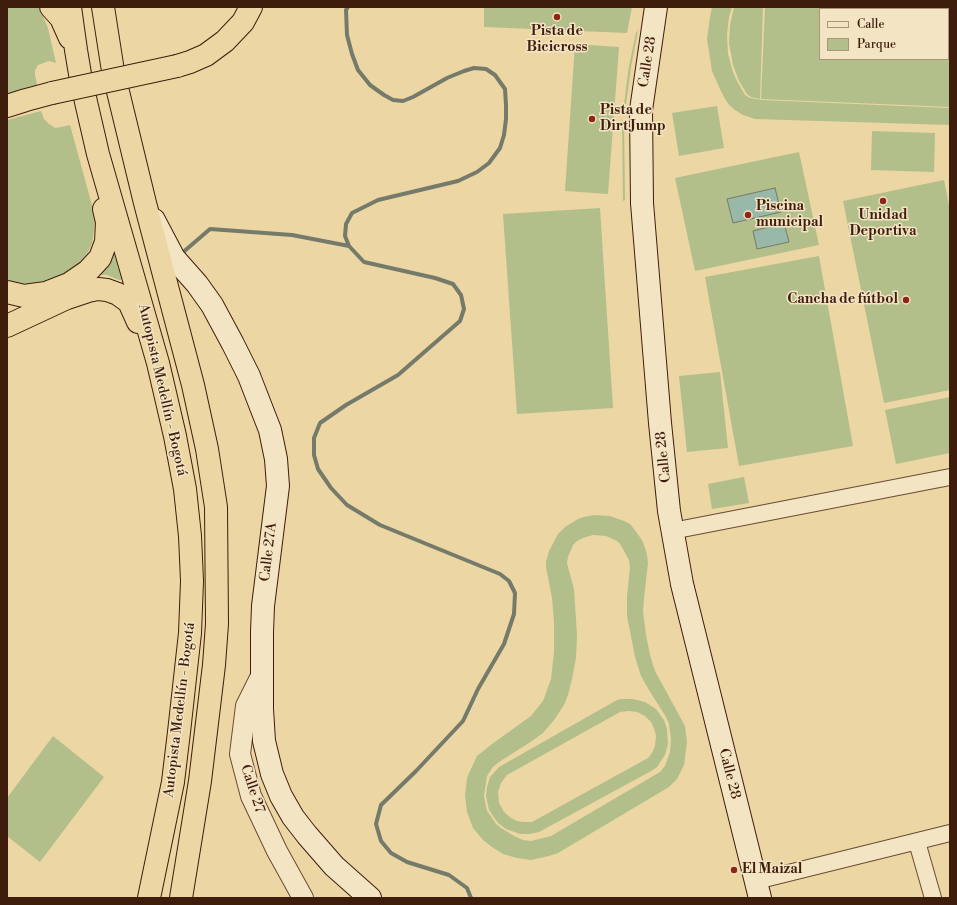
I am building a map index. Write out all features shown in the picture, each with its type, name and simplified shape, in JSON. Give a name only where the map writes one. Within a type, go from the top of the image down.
[{"type":"highway","name":"Autopista Medellín - Bogotá","points":[[103,7],[113,71],[145,203],[193,385],[207,449],[216,507],[217,624],[214,665],[200,781],[181,898]]},
{"type":"highway","points":[[13,102],[190,62],[206,55],[225,41],[243,22],[251,7]]},
{"type":"highway","name":"Autopista Medellín - Bogotá","points":[[60,10],[76,50],[98,154],[158,363],[176,436],[185,489],[190,536],[192,581],[190,633],[173,782],[149,898]]},
{"type":"highway","points":[[7,292],[24,296],[46,293],[69,284],[88,271],[100,258],[106,242],[107,222],[98,185],[98,154]]},
{"type":"highway","points":[[7,326],[67,298],[88,290],[107,290],[118,294],[129,302],[139,323],[148,351],[158,363]]},
{"type":"main road","name":"Calle 28","points":[[656,7],[641,110],[642,203],[660,423],[669,511],[684,590],[758,889]]},
{"type":"main road","name":"Calle 27A","points":[[145,203],[174,258],[197,284],[212,305],[249,376],[270,430],[276,459],[278,486],[263,606],[262,709],[264,741],[272,774],[281,796],[293,817],[307,835],[334,866],[370,898]]},
{"type":"street","points":[[672,531],[950,477]]},
{"type":"street","name":"Calle 27","points":[[262,674],[246,706],[240,754],[251,796],[277,851],[303,898]]},
{"type":"street","points":[[758,889],[917,842],[950,834]]},
{"type":"street","points":[[917,842],[933,898]]},
{"type":"green space","points":[[7,7],[38,7],[48,28],[56,63],[49,61],[38,65],[35,70],[36,87],[7,94]]},
{"type":"green space","name":"Pista de Bicicross","points":[[484,7],[632,7],[627,33],[484,27]]},
{"type":"green space","points":[[712,7],[732,7],[727,34],[728,54],[737,81],[745,95],[750,98],[762,100],[950,108],[950,125],[755,119],[743,115],[729,105],[712,71],[707,39]]},
{"type":"green space","points":[[734,7],[763,7],[760,99],[751,97],[747,94],[739,81],[733,65],[729,43],[730,25]]},
{"type":"green space","points":[[765,7],[950,7],[950,107],[761,99]]},
{"type":"green space","points":[[638,30],[626,104],[624,104],[629,66],[636,33]]},
{"type":"green space","name":"Pista de Dirt Jump","points":[[575,44],[619,47],[608,194],[565,191]]},
{"type":"green space","points":[[717,106],[724,148],[679,156],[672,113]]},
{"type":"green space","points":[[41,111],[44,119],[55,128],[70,125],[95,216],[92,244],[87,254],[77,266],[46,286],[15,286],[7,280],[7,120]]},
{"type":"green space","points":[[622,121],[624,121],[625,200],[623,201]]},
{"type":"green space","points":[[872,131],[935,133],[934,172],[871,170]]},
{"type":"green space","name":"Piscina municipal","points":[[799,152],[819,245],[695,271],[675,178]]},
{"type":"green space","name":"Cancha de fútbol","points":[[944,180],[950,210],[950,390],[884,403],[843,201]]},
{"type":"green space","points":[[600,208],[613,408],[517,414],[503,214]]},
{"type":"green space","points":[[115,248],[124,278],[122,280],[107,275],[99,275]]},
{"type":"green space","points":[[819,256],[853,446],[739,466],[705,277]]},
{"type":"green space","points":[[720,372],[728,448],[687,452],[679,376]]},
{"type":"green space","points":[[950,397],[950,453],[896,464],[885,410]]},
{"type":"green space","points":[[744,477],[749,503],[712,509],[708,484]]},
{"type":"green space","points":[[594,515],[610,516],[624,521],[630,524],[642,540],[648,563],[643,611],[646,635],[655,671],[685,726],[687,742],[684,765],[677,779],[669,787],[558,853],[531,860],[517,858],[503,854],[492,847],[483,840],[473,828],[467,812],[466,804],[465,795],[467,778],[477,756],[531,716],[543,701],[551,679],[554,652],[552,598],[546,562],[549,551],[558,534],[565,527],[584,517]],"holes":[[[593,535],[606,536],[620,544],[629,560],[630,567],[627,596],[627,616],[635,657],[641,676],[669,724],[671,739],[670,752],[665,766],[660,772],[551,836],[531,841],[523,840],[496,824],[487,811],[484,796],[487,776],[493,767],[499,762],[543,733],[564,705],[568,695],[576,658],[577,635],[574,589],[567,563],[568,557],[573,545],[577,541]]]},
{"type":"green space","points":[[633,699],[645,702],[656,709],[664,720],[667,729],[668,744],[665,755],[657,767],[539,832],[520,834],[506,829],[498,823],[489,810],[486,796],[490,777],[499,767],[617,700]],"holes":[[[620,712],[637,712],[645,716],[651,722],[656,736],[655,746],[648,758],[532,822],[517,821],[504,812],[499,803],[498,792],[501,783],[507,775]]]},
{"type":"green space","points":[[53,736],[104,777],[40,862],[7,836],[7,798]]},
{"type":"shaded area","points":[[775,188],[781,212],[733,223],[727,199]]},
{"type":"shaded area","points":[[784,223],[789,242],[757,249],[753,231]]},
{"type":"waterway","points":[[348,7],[346,10],[347,35],[358,70],[370,85],[393,100],[403,101],[447,78],[474,68],[486,69],[495,75],[505,89],[506,119],[504,135],[500,148],[489,163],[477,172],[458,181],[378,200],[352,213],[346,224],[345,236],[349,246],[364,262],[435,278],[453,284],[461,295],[464,309],[460,321],[398,375],[346,405],[320,423],[314,438],[314,455],[318,469],[331,488],[347,505],[380,525],[500,574],[509,581],[515,593],[514,614],[504,644],[478,689],[463,721],[416,771],[381,805],[376,824],[381,841],[391,853],[407,862],[449,875],[467,888],[471,898]]},
{"type":"waterway","points":[[181,254],[210,229],[292,235],[349,246]]},
{"type":"place","name":"Pista de Bicicross","points":[[557,17]]},
{"type":"place","name":"Pista de Dirt Jump","points":[[592,119]]},
{"type":"place","name":"Unidad Deportiva","points":[[883,201]]},
{"type":"place","name":"Piscina municipal","points":[[748,215]]},
{"type":"place","name":"Cancha de fútbol","points":[[906,300]]},
{"type":"place","name":"El Maizal","points":[[734,870]]}]
